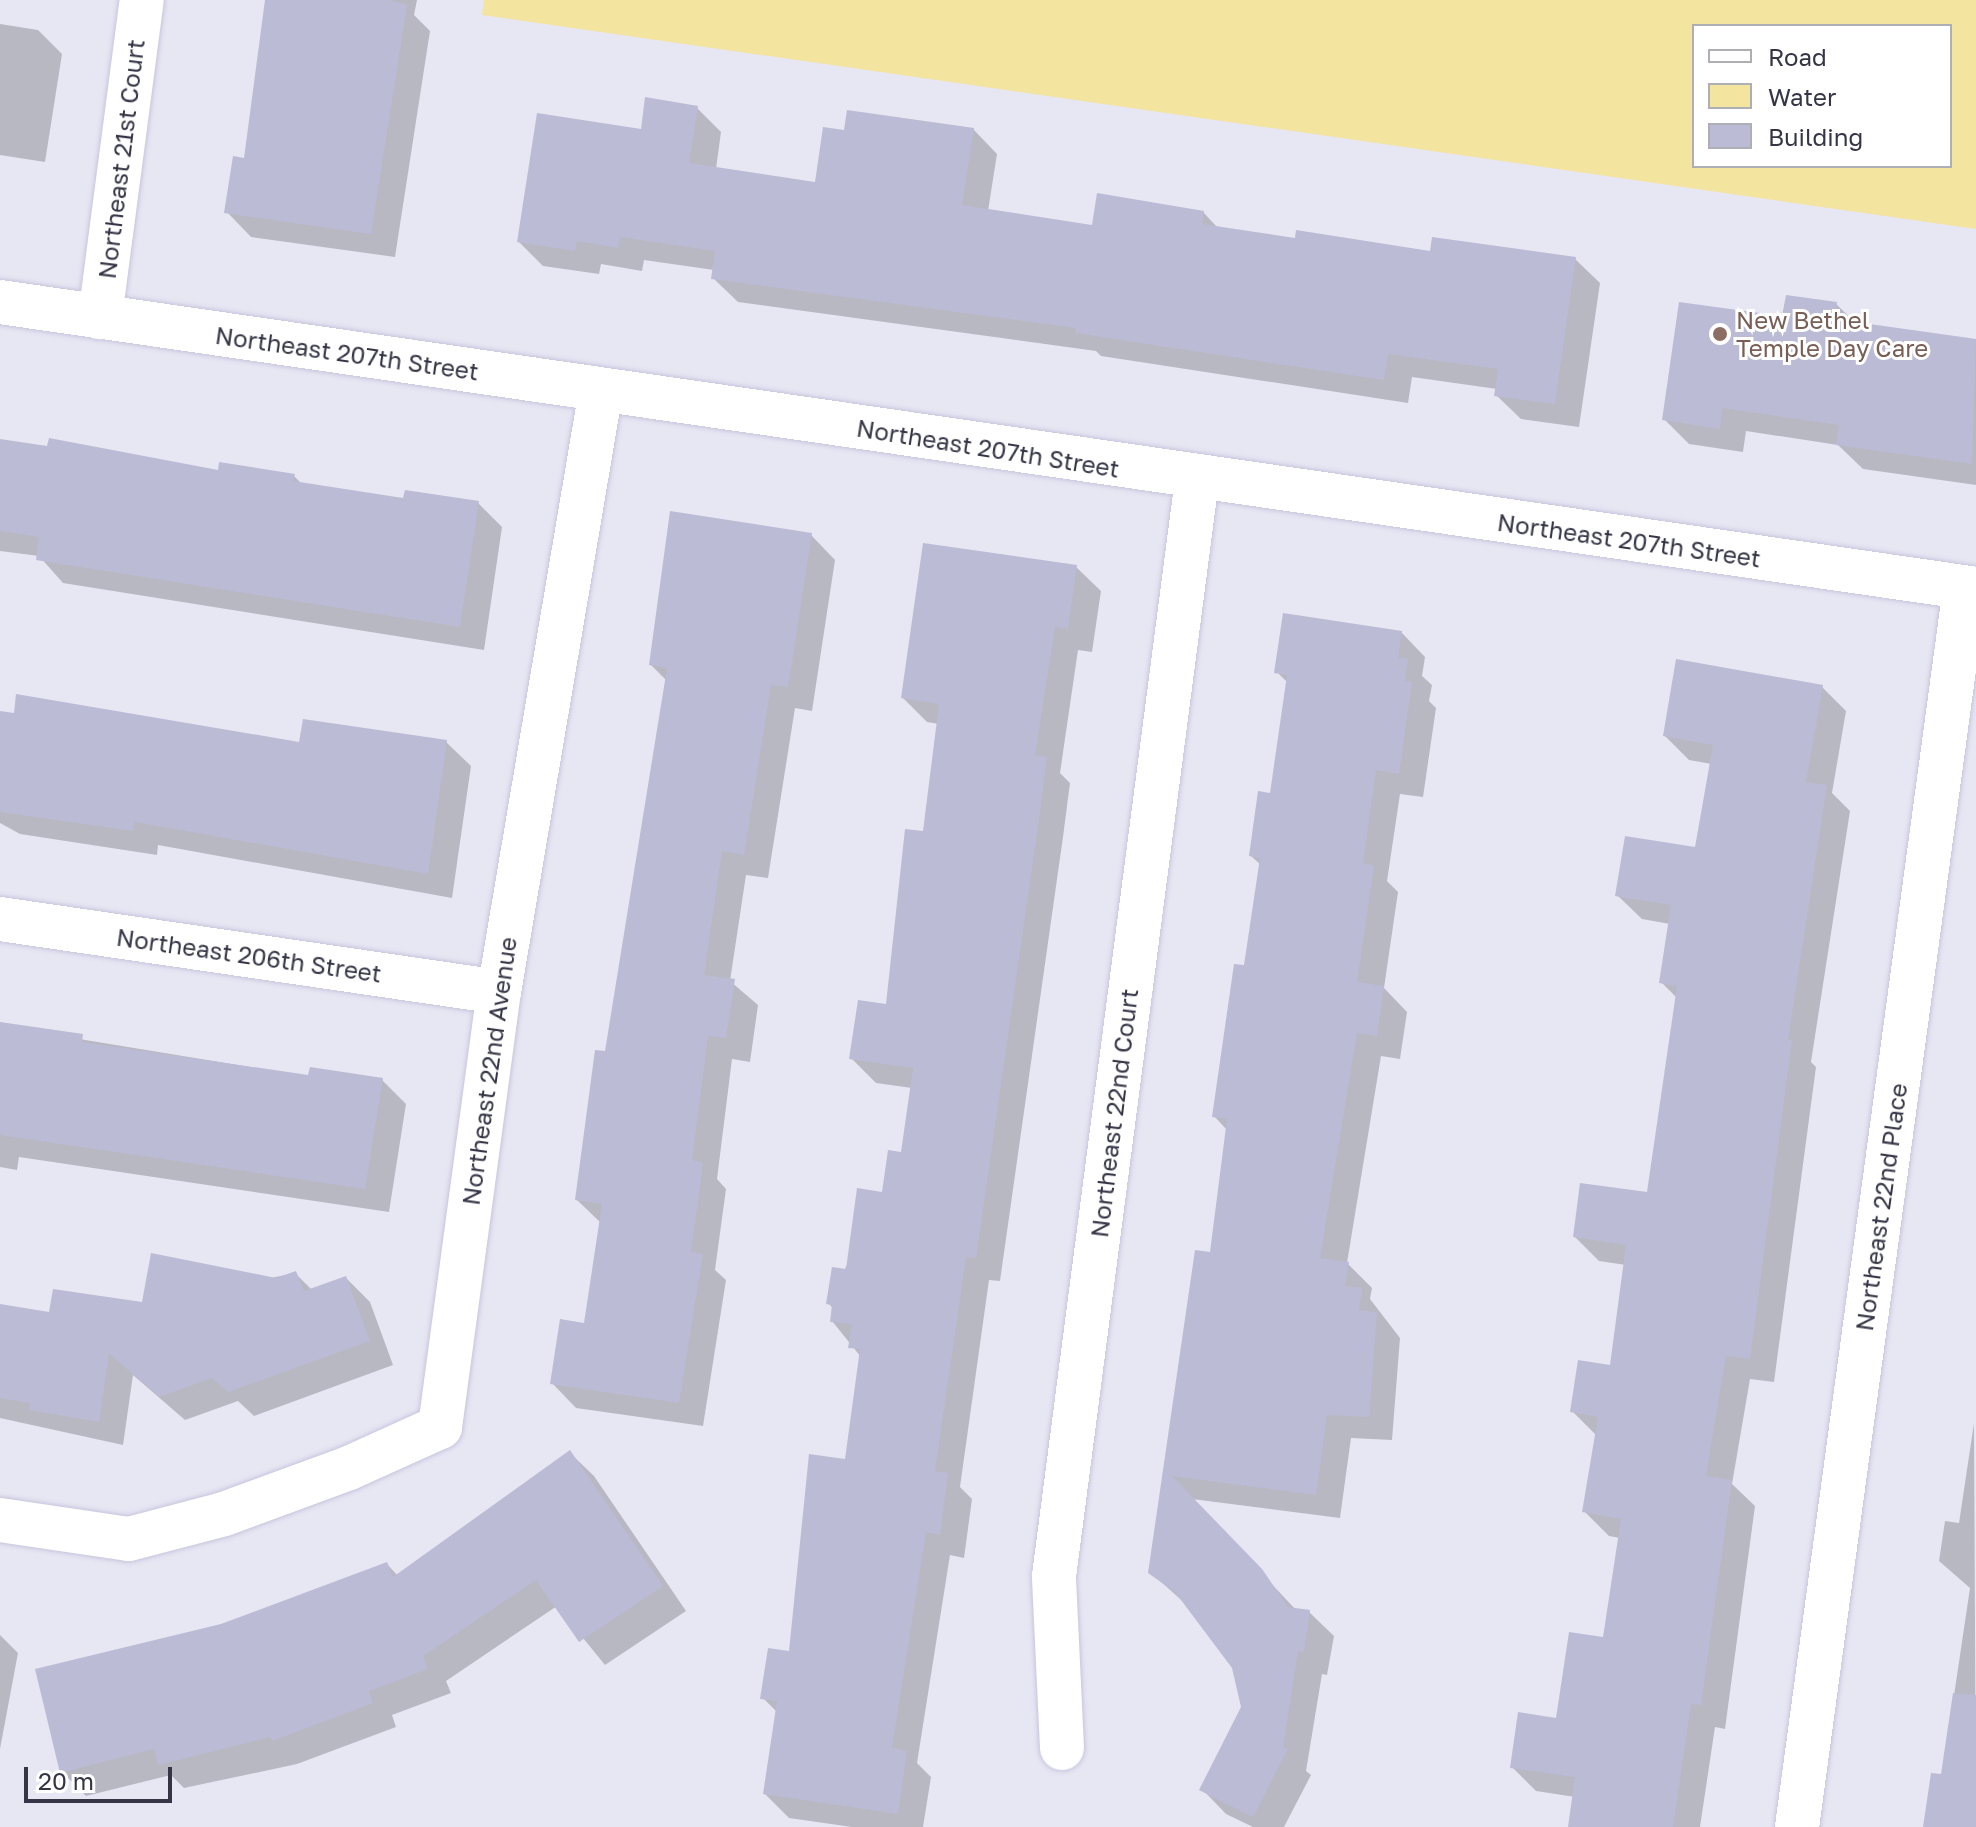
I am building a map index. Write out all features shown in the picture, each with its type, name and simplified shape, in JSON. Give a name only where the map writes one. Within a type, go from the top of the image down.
[{"type":"street","name":"Northeast 21st Court","points":[[100,317],[142,0]]},
{"type":"street","name":"Northeast 207th Street","points":[[0,302],[1197,479],[1970,588]]},
{"type":"street","name":"Northeast 22nd Avenue","points":[[0,1520],[129,1539],[224,1514],[349,1468],[440,1427],[499,992],[601,390]]},
{"type":"street","name":"Northeast 22nd Court","points":[[1062,1748],[1054,1576],[1197,479]]},
{"type":"street","name":"Northeast 22nd Place","points":[[1797,1827],[1970,588]]},
{"type":"street","name":"Northeast 206th Street","points":[[0,919],[499,992]]},
{"type":"water","points":[[484,0],[1976,0],[1976,229],[482,15]]},
{"type":"building","points":[[265,0],[390,0],[407,5],[371,234],[224,213],[233,156],[244,158]]},
{"type":"building","points":[[645,97],[698,106],[689,163],[815,182],[823,127],[844,130],[847,110],[974,128],[962,205],[1092,225],[1097,193],[1204,211],[1202,224],[1295,238],[1296,230],[1430,251],[1432,237],[1576,257],[1555,404],[1494,396],[1498,369],[1388,354],[1384,380],[1075,333],[1076,328],[711,279],[715,251],[620,237],[618,248],[577,241],[575,251],[517,242],[537,113],[641,129]]},
{"type":"building","points":[[1786,295],[1837,302],[1834,319],[1976,339],[1972,464],[1836,445],[1839,425],[1722,408],[1720,429],[1662,420],[1679,302],[1782,316]]},
{"type":"building","points":[[49,438],[218,470],[219,462],[295,474],[293,481],[403,498],[405,490],[479,501],[460,627],[36,560],[39,537],[0,531],[0,439],[47,446]]},
{"type":"building","points":[[670,511],[812,533],[788,687],[771,685],[744,855],[722,851],[704,975],[735,979],[726,1038],[708,1036],[692,1160],[703,1163],[691,1252],[703,1254],[679,1403],[550,1384],[560,1319],[584,1323],[602,1204],[575,1200],[595,1050],[605,1051],[667,668],[649,665]]},
{"type":"building","points":[[923,543],[1077,565],[1068,629],[1055,627],[1035,755],[1047,757],[1040,812],[976,1258],[966,1257],[935,1471],[948,1473],[940,1535],[926,1532],[892,1748],[907,1751],[898,1814],[763,1794],[777,1701],[760,1699],[768,1648],[789,1651],[809,1454],[845,1459],[860,1349],[848,1348],[852,1324],[830,1322],[832,1305],[826,1304],[832,1267],[846,1269],[857,1188],[882,1192],[888,1150],[901,1152],[913,1068],[849,1059],[858,1000],[886,1004],[905,829],[923,831],[939,704],[901,698]]},
{"type":"building","points":[[1283,613],[1402,631],[1398,657],[1408,659],[1405,681],[1412,682],[1399,774],[1376,770],[1363,863],[1374,866],[1357,982],[1384,986],[1377,1036],[1357,1033],[1320,1258],[1349,1262],[1345,1286],[1362,1288],[1359,1310],[1377,1312],[1369,1417],[1327,1415],[1316,1495],[1172,1476],[1262,1569],[1288,1607],[1310,1610],[1304,1652],[1298,1651],[1283,1747],[1288,1749],[1253,1817],[1199,1790],[1241,1707],[1232,1668],[1175,1592],[1148,1573],[1195,1250],[1210,1252],[1227,1119],[1212,1117],[1234,964],[1244,965],[1260,858],[1249,856],[1258,791],[1270,793],[1287,675],[1274,673]]},
{"type":"building","points":[[1676,659],[1823,685],[1806,782],[1827,785],[1788,1040],[1792,1040],[1750,1359],[1726,1356],[1706,1476],[1732,1480],[1701,1705],[1691,1704],[1673,1827],[1568,1827],[1575,1777],[1510,1768],[1518,1712],[1556,1718],[1569,1632],[1603,1637],[1621,1519],[1582,1512],[1598,1417],[1570,1412],[1578,1360],[1610,1365],[1626,1245],[1573,1237],[1580,1183],[1647,1192],[1677,986],[1659,983],[1671,905],[1615,896],[1625,836],[1695,847],[1713,745],[1663,736]]},
{"type":"building","points":[[16,694],[299,742],[303,719],[447,740],[428,874],[135,822],[133,831],[0,812],[0,711],[14,713]]},
{"type":"building","points":[[0,1022],[83,1034],[82,1042],[308,1075],[310,1067],[383,1078],[365,1189],[0,1135]]},
{"type":"building","points":[[151,1253],[276,1278],[296,1271],[304,1291],[346,1276],[370,1341],[228,1392],[212,1378],[159,1397],[109,1353],[99,1422],[29,1410],[30,1403],[0,1398],[0,1304],[49,1312],[53,1289],[142,1302]]},
{"type":"building","points":[[570,1450],[663,1586],[579,1642],[536,1580],[423,1656],[428,1669],[369,1691],[373,1703],[272,1741],[270,1737],[158,1765],[154,1749],[60,1773],[35,1669],[221,1624],[387,1562],[393,1577]]},
{"type":"building","points":[[1953,1693],[1976,1695],[1976,1827],[1923,1827],[1931,1773],[1941,1774]]},
{"type":"place","name":"New Bethel Temple Day Care","points":[[1720,334]]}]
